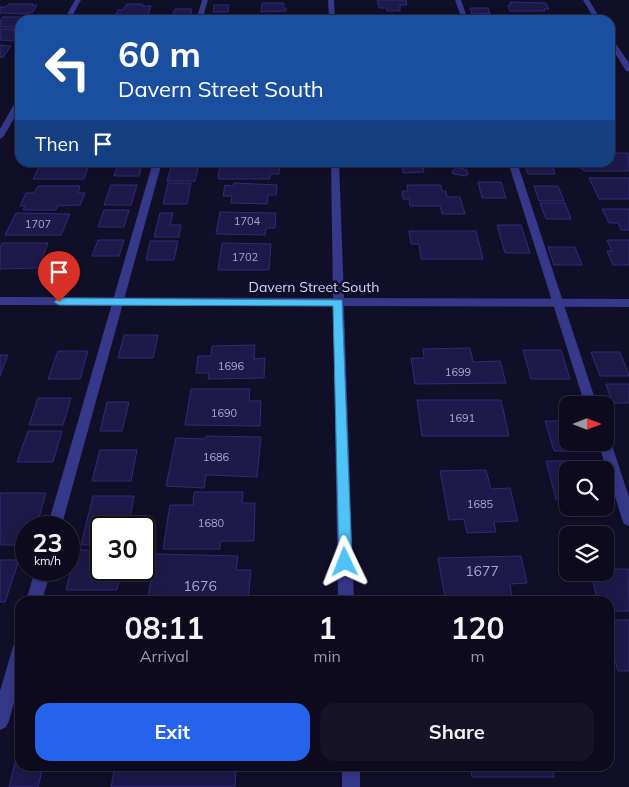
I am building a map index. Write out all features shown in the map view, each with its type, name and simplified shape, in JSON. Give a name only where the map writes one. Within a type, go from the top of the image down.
[{"type":"street","points":[[70,15],[78,0]]},
{"type":"street","points":[[200,15],[205,0]]},
{"type":"street","points":[[331,0],[332,15]]},
{"type":"street","points":[[458,0],[463,15]]},
{"type":"street","points":[[586,0],[595,15]]},
{"type":"street","points":[[615,46],[629,69]]},
{"type":"street","points":[[0,136],[15,110]]},
{"type":"street","points":[[57,516],[157,167]]},
{"type":"street","points":[[335,167],[346,596]]},
{"type":"street","points":[[514,167],[588,396]]},
{"type":"street","name":"Davern Street South","points":[[0,301],[629,302]]},
{"type":"street","points":[[607,451],[629,520]]},
{"type":"street","points":[[35,596],[39,581]]},
{"type":"street","points":[[0,721],[15,668]]},
{"type":"street","points":[[351,771],[351,787]]},
{"type":"building","points":[[377,0],[406,0],[407,5],[400,5],[400,11],[387,11],[386,8],[379,8]]},
{"type":"building","points":[[510,2],[546,3],[549,9],[544,9],[545,11],[510,11],[508,5],[511,5]]},
{"type":"building","points":[[262,3],[284,3],[283,8],[286,8],[286,11],[261,12]]},
{"type":"building","points":[[9,4],[37,5],[33,12],[25,14],[0,13],[0,7],[6,7]]},
{"type":"building","points":[[127,4],[151,6],[148,15],[116,14],[118,10],[122,10]]},
{"type":"building","points":[[214,5],[229,5],[228,12],[213,12]]},
{"type":"building","points":[[470,8],[488,8],[490,14],[472,14]]},
{"type":"building","points":[[175,9],[192,9],[190,15],[173,15]]},
{"type":"building","points":[[475,14],[491,15],[475,15]]},
{"type":"building","points":[[3,17],[15,17],[15,27],[0,27],[0,21]]},
{"type":"building","points":[[0,29],[15,29],[13,33],[15,33],[14,41],[0,40]]},
{"type":"building","points":[[0,45],[11,46],[3,57],[0,57]]},
{"type":"building","points":[[615,153],[628,153],[629,171],[584,171],[582,168],[579,168],[615,167]]},
{"type":"building","points":[[39,167],[88,167],[84,179],[33,179]]},
{"type":"building","points":[[117,167],[142,167],[139,176],[114,176]]},
{"type":"building","points":[[171,167],[198,167],[195,181],[167,181]]},
{"type":"building","points":[[219,167],[280,167],[279,174],[270,174],[270,179],[218,179]]},
{"type":"building","points":[[402,167],[423,167],[424,172],[403,173]]},
{"type":"building","points":[[456,167],[467,170],[468,174],[466,176],[453,174],[452,171]]},
{"type":"building","points":[[526,167],[553,167],[555,174],[528,174]]},
{"type":"building","points":[[589,178],[629,178],[629,199],[599,199]]},
{"type":"building","points":[[478,182],[501,182],[506,198],[482,198]]},
{"type":"building","points":[[168,183],[191,183],[187,204],[163,204]]},
{"type":"building","points":[[234,183],[277,185],[276,195],[268,195],[267,204],[231,203],[232,196],[223,196],[225,185],[234,186]]},
{"type":"building","points":[[111,185],[137,185],[131,205],[104,205]]},
{"type":"building","points":[[407,185],[441,185],[442,191],[446,191],[447,197],[460,197],[465,214],[442,214],[440,206],[410,206],[409,199],[403,199],[402,191],[408,191]]},
{"type":"building","points":[[38,186],[80,186],[78,193],[85,193],[80,205],[57,206],[56,210],[23,210],[25,206],[20,206],[26,193],[34,193]]},
{"type":"building","points":[[534,186],[558,186],[564,201],[539,201]]},
{"type":"building","points":[[540,203],[565,203],[571,219],[546,219]]},
{"type":"building","points":[[602,209],[629,209],[629,230],[621,230],[618,223],[609,223]]},
{"type":"building","points":[[104,210],[129,210],[124,227],[98,227]]},
{"type":"building","points":[[220,212],[276,213],[275,228],[266,228],[265,235],[216,234]]},
{"type":"building","points":[[16,213],[70,214],[61,235],[5,235]]},
{"type":"building","points":[[160,213],[173,213],[170,225],[181,225],[179,237],[154,237]]},
{"type":"building","points":[[497,225],[521,225],[530,253],[505,253]]},
{"type":"building","points":[[409,231],[476,231],[483,259],[421,259],[419,244],[411,244]]},
{"type":"building","points":[[98,240],[124,240],[119,256],[92,256]]},
{"type":"building","points":[[607,240],[629,240],[629,265],[613,265],[607,251],[612,251]]},
{"type":"building","points":[[150,241],[178,241],[174,260],[146,260]]},
{"type":"building","points":[[2,243],[48,243],[39,268],[0,269],[0,248]]},
{"type":"building","points":[[222,243],[271,244],[269,270],[218,270]]},
{"type":"building","points":[[548,247],[575,247],[582,265],[554,265]]},
{"type":"building","points":[[124,335],[158,335],[153,358],[118,358]]},
{"type":"building","points":[[255,345],[254,359],[265,358],[264,378],[208,379],[209,373],[196,373],[198,356],[211,356],[212,346]]},
{"type":"building","points":[[470,348],[473,362],[500,361],[506,383],[415,384],[411,358],[424,358],[423,349]]},
{"type":"building","points":[[523,350],[561,350],[570,379],[531,379]]},
{"type":"building","points":[[58,351],[88,351],[80,379],[48,379]]},
{"type":"building","points":[[591,352],[620,352],[629,376],[600,376]]},
{"type":"building","points":[[0,355],[8,355],[0,376]]},
{"type":"building","points":[[606,384],[629,384],[629,403],[614,403],[614,396],[610,396]]},
{"type":"building","points":[[191,389],[250,389],[249,401],[261,401],[260,426],[185,425]]},
{"type":"building","points":[[38,398],[71,398],[63,425],[29,425]]},
{"type":"building","points":[[417,400],[501,400],[509,436],[422,436]]},
{"type":"building","points":[[107,402],[129,402],[122,431],[100,431]]},
{"type":"building","points":[[545,421],[559,421],[559,451],[554,451]]},
{"type":"building","points":[[28,431],[62,431],[53,462],[17,462]]},
{"type":"building","points":[[206,436],[261,437],[257,477],[206,475],[204,488],[166,486],[176,438],[205,439]]},
{"type":"building","points":[[100,450],[137,450],[131,481],[92,481]]},
{"type":"building","points":[[546,461],[559,461],[559,499],[556,499]]},
{"type":"building","points":[[486,470],[491,489],[510,488],[518,521],[494,522],[496,532],[467,533],[464,519],[449,520],[440,471]]},
{"type":"building","points":[[194,492],[243,492],[242,503],[255,503],[254,541],[220,541],[220,549],[163,549],[170,505],[193,505]]},
{"type":"building","points":[[0,493],[46,493],[39,516],[15,516],[15,545],[0,545]]},
{"type":"building","points":[[93,496],[134,496],[130,516],[90,516],[90,545],[81,545]]},
{"type":"building","points":[[80,550],[90,550],[90,581],[119,581],[117,590],[66,590],[68,581],[80,581]]},
{"type":"building","points":[[156,554],[238,556],[236,570],[251,570],[248,596],[148,596],[151,581],[155,581]]},
{"type":"building","points":[[521,556],[527,583],[510,584],[512,596],[445,596],[438,558]]},
{"type":"building","points":[[0,560],[15,560],[15,572],[5,602],[0,602]]},
{"type":"building","points":[[614,569],[628,569],[629,611],[614,611],[614,596],[597,596],[592,581],[614,581]]},
{"type":"building","points":[[614,620],[629,620],[629,671],[618,671],[614,656]]},
{"type":"building","points":[[15,762],[15,771],[42,771],[38,787],[9,787]]},
{"type":"building","points":[[114,771],[236,771],[235,787],[111,787]]},
{"type":"building","points":[[471,771],[553,771],[554,777],[472,777]]},
{"type":"route","points":[[59,302],[338,302],[345,562]]}]
